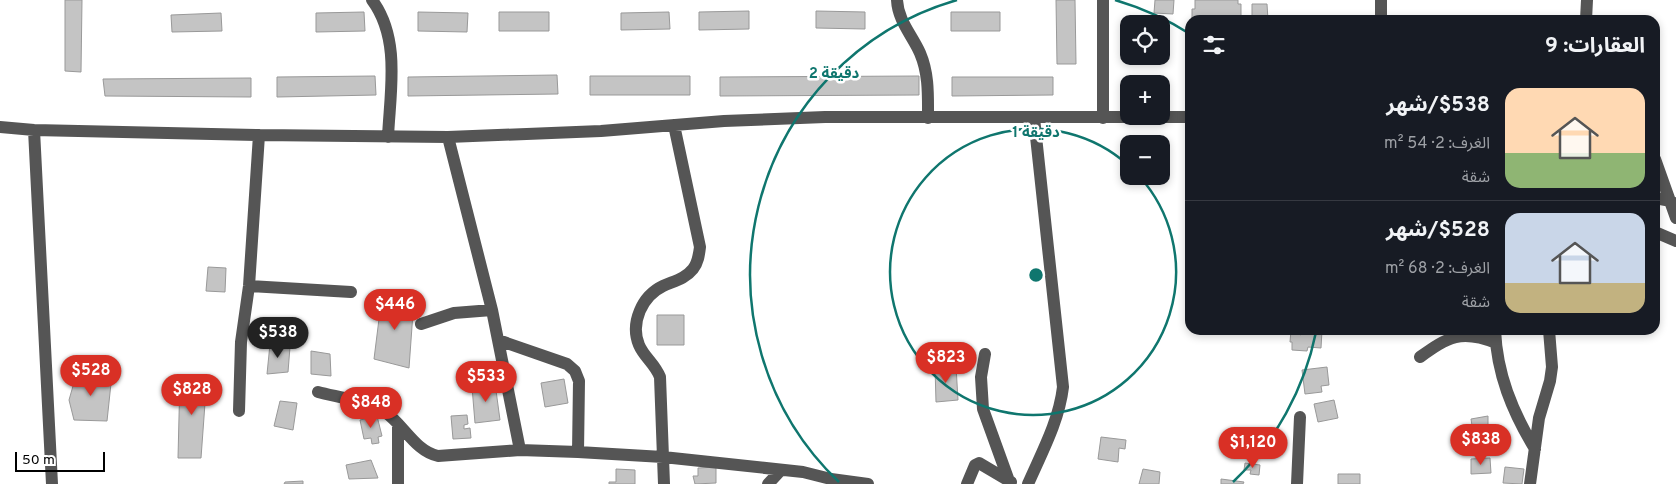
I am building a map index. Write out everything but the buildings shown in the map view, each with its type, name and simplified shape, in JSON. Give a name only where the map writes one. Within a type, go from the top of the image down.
[{"type":"street","points":[[372,0],[383,19],[391,48],[392,63],[388,137]]},
{"type":"street","points":[[897,0],[903,22],[924,64],[928,88],[928,118]]},
{"type":"street","points":[[1103,0],[1103,118]]},
{"type":"street","points":[[1381,0],[1381,15]]},
{"type":"street","points":[[0,127],[34,130],[448,137],[601,131],[808,118],[1185,118]]},
{"type":"street","points":[[1028,484],[1056,419],[1063,387],[1034,118]]},
{"type":"street","points":[[664,484],[660,377],[656,368],[639,345],[636,334],[636,322],[645,300],[653,292],[685,277],[693,269],[698,259],[700,248],[674,125]]},
{"type":"street","points":[[34,130],[52,484]]},
{"type":"street","points":[[239,411],[241,342],[249,286],[259,135]]},
{"type":"street","points":[[448,137],[492,310],[520,450]]},
{"type":"street","points":[[1660,172],[1676,218]]},
{"type":"street","points":[[1660,199],[1671,201]]},
{"type":"street","points":[[1660,234],[1676,241]]},
{"type":"street","points":[[249,286],[350,292]]},
{"type":"street","points":[[421,324],[454,313],[492,310]]},
{"type":"street","points":[[1495,335],[1498,361],[1508,397],[1515,414],[1535,449]]},
{"type":"street","points":[[1530,484],[1539,418],[1550,381],[1552,367],[1549,335]]},
{"type":"street","points":[[1420,357],[1450,338],[1478,337],[1496,343]]},
{"type":"street","points":[[498,340],[567,364],[575,371],[579,386],[578,452]]},
{"type":"street","points":[[985,354],[980,383],[983,409],[1011,482]]},
{"type":"street","points":[[318,392],[377,408],[392,418],[421,448],[432,455],[520,450],[578,452],[663,458],[803,472],[846,482],[868,484]]},
{"type":"street","points":[[1297,484],[1300,417]]},
{"type":"street","points":[[398,424],[398,484]]},
{"type":"street","points":[[967,484],[975,465],[979,463],[1011,482]]},
{"type":"street","points":[[768,484],[781,470]]}]
